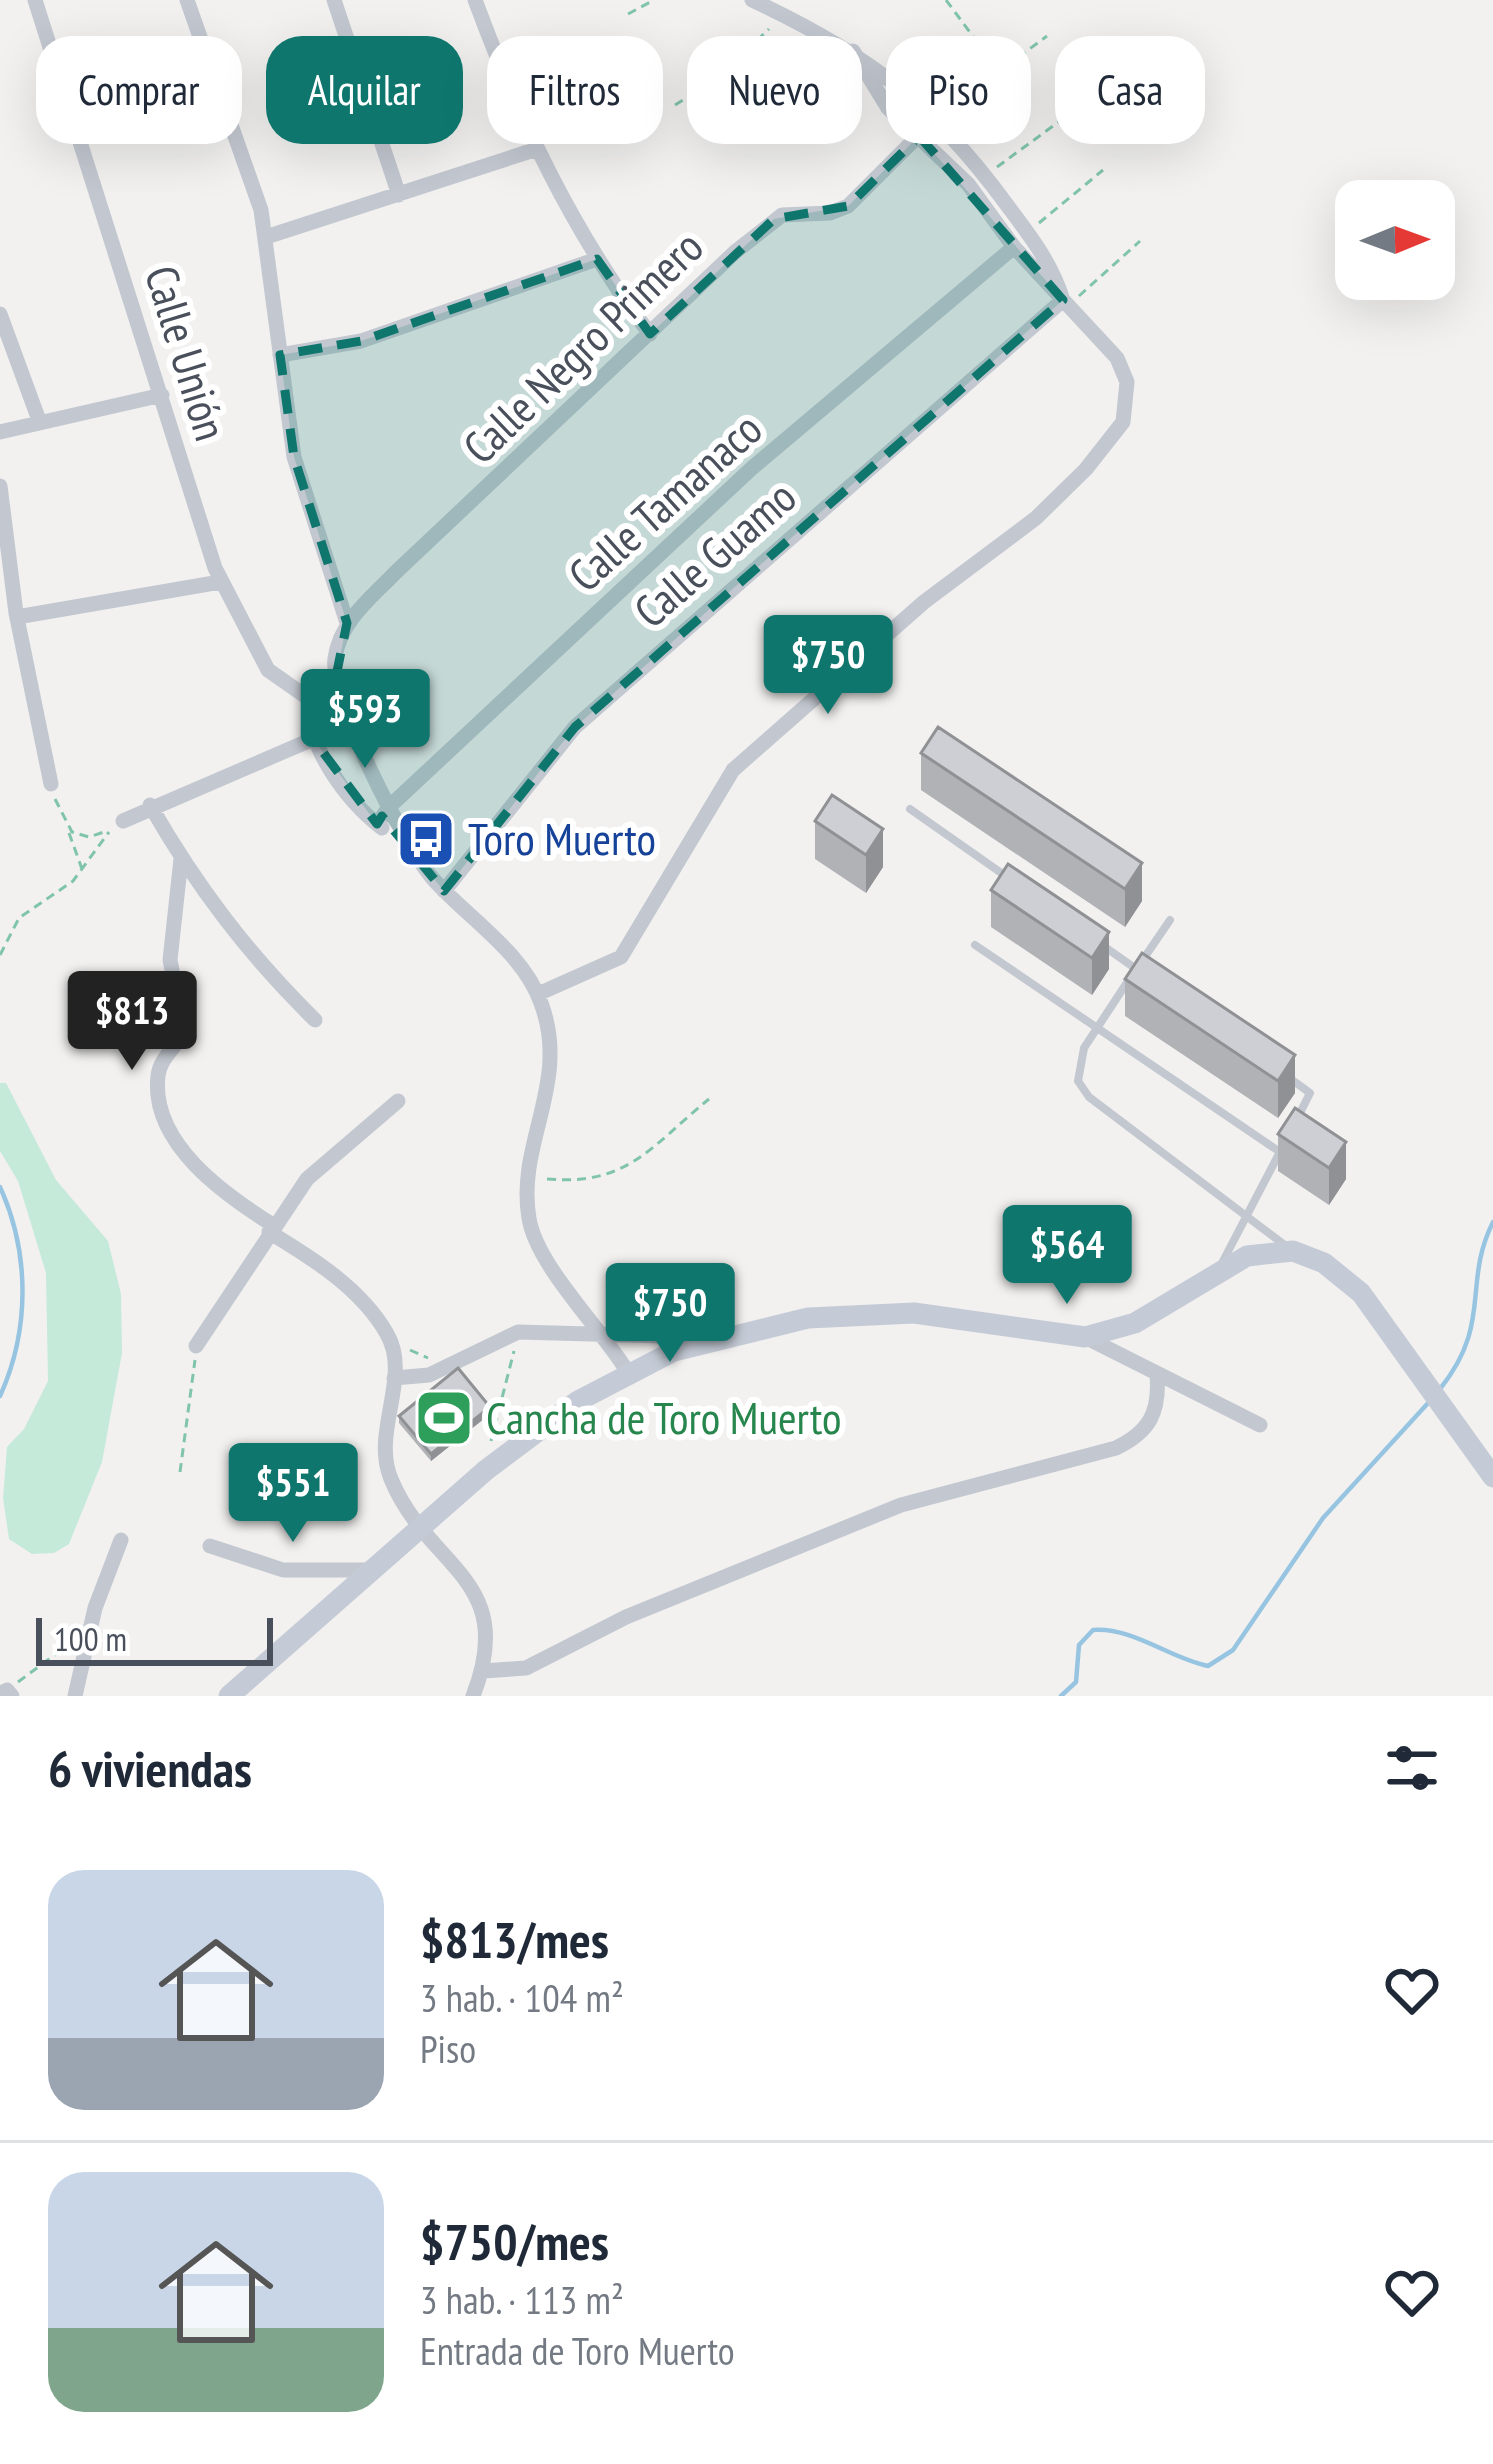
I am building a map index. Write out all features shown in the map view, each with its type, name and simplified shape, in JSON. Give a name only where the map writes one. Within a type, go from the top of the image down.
[{"type":"street","name":"Calle Unión","points":[[35,0],[220,582],[268,670],[311,700]]},
{"type":"street","points":[[187,0],[254,185],[266,237],[294,458],[347,623],[335,656],[334,686],[404,844]]},
{"type":"street","points":[[334,0],[399,195]]},
{"type":"street","points":[[475,0],[537,149],[597,260],[650,334]]},
{"type":"street","points":[[752,0],[788,7],[831,36]]},
{"type":"street","points":[[862,66],[886,105]]},
{"type":"street","name":"Calle Negro Primero","points":[[347,623],[774,219],[848,206],[912,144]]},
{"type":"street","points":[[538,994],[622,957],[733,770],[924,602],[1036,518],[1086,469],[1123,422],[1128,396],[1123,369],[1014,247],[968,184],[928,144]]},
{"type":"street","points":[[957,144],[1028,232],[1066,303]]},
{"type":"street","points":[[266,237],[537,149]]},
{"type":"street","points":[[996,222],[1010,209]]},
{"type":"street","name":"Calle Tamanaco","points":[[377,824],[389,807],[752,468],[1014,247]]},
{"type":"street","points":[[280,355],[361,341],[597,260]]},
{"type":"street","name":"Calle Guamo","points":[[444,891],[575,727],[1066,303]]},
{"type":"street","points":[[0,314],[40,423]]},
{"type":"street","points":[[0,432],[162,395]]},
{"type":"street","points":[[0,486],[16,617],[51,784]]},
{"type":"street","points":[[16,617],[220,582]]},
{"type":"street","points":[[334,686],[311,700],[313,739],[357,806],[404,844],[444,891],[517,962],[538,994],[550,1033],[551,1079],[528,1176],[533,1234],[627,1371]]},
{"type":"street","points":[[123,821],[150,805],[313,739]]},
{"type":"street","points":[[150,805],[181,859],[248,952],[315,1020]]},
{"type":"street","points":[[181,859],[170,948],[184,1028],[160,1066],[158,1095],[199,1172],[335,1276],[387,1332],[394,1347],[387,1466],[422,1526],[478,1595],[488,1632],[483,1671],[473,1696]]},
{"type":"street","points":[[196,1346],[271,1229],[328,1156],[398,1102]]},
{"type":"street","points":[[1085,1337],[1136,1323],[1258,1252],[1292,1251],[1346,1279],[1424,1377],[1493,1477]]},
{"type":"street","points":[[394,1378],[416,1379],[518,1332],[603,1333],[662,1340],[808,1318],[937,1314],[1085,1337],[1260,1425]]},
{"type":"street","points":[[230,1696],[538,1428],[627,1371],[743,1331]]},
{"type":"street","points":[[483,1671],[526,1668],[626,1617],[901,1505],[1116,1448],[1145,1431],[1154,1417],[1157,1376]]},
{"type":"street","points":[[75,1696],[90,1628],[121,1540]]},
{"type":"street","points":[[210,1546],[268,1568],[371,1570]]},
{"type":"lane","points":[[910,809],[1023,889]]},
{"type":"lane","points":[[1170,920],[1077,1065],[1089,1097],[1292,1251]]},
{"type":"lane","points":[[1098,943],[1155,983]]},
{"type":"lane","points":[[975,945],[1280,1152]]},
{"type":"lane","points":[[1215,1275],[1310,1093],[1272,1065]]},
{"type":"path","points":[[628,14],[654,0]]},
{"type":"path","points":[[946,0],[973,36]]},
{"type":"path","points":[[675,105],[731,67],[788,7]]},
{"type":"path","points":[[1031,48],[1047,36]]},
{"type":"path","points":[[986,176],[1055,125]]},
{"type":"path","points":[[1028,232],[1103,170]]},
{"type":"path","points":[[1066,303],[1139,242]]},
{"type":"path","points":[[51,784],[83,872]]},
{"type":"path","points":[[0,955],[19,918],[83,872],[110,830],[80,836],[66,826]]},
{"type":"path","points":[[528,1176],[584,1182],[610,1176],[709,1099]]},
{"type":"path","points":[[387,1332],[410,1350],[454,1363]]},
{"type":"path","points":[[479,1476],[518,1332]]},
{"type":"path","points":[[180,1472],[196,1346]]},
{"type":"path","points":[[6,1693],[90,1628]]},
{"type":"highlighted area","points":[[919,136],[1063,300],[575,727],[444,891],[382,816],[377,824],[313,739],[311,700],[334,686],[347,623],[294,457],[280,355],[361,341],[597,259],[650,334],[774,219],[848,206]]},
{"type":"green space","points":[[0,1083],[6,1083],[56,1180],[108,1241],[121,1294],[122,1353],[102,1462],[69,1544],[54,1553],[32,1554],[9,1539],[3,1498],[7,1447],[24,1429],[48,1381],[46,1273],[18,1181],[0,1151]]},
{"type":"building","points":[[938,727],[1142,863],[1125,889],[921,753]]},
{"type":"building","points":[[832,795],[883,829],[866,855],[815,821]]},
{"type":"building","points":[[1008,864],[1109,932],[1092,958],[991,890]]},
{"type":"building","points":[[1142,953],[1295,1055],[1278,1081],[1125,979]]},
{"type":"building","points":[[1295,1108],[1346,1142],[1329,1168],[1278,1134]]},
{"type":"building","name":"Cancha de Toro Muerto","points":[[458,1368],[490,1407],[431,1454],[399,1416]]},
{"type":"waterway","points":[[0,1187],[17,1238],[22,1292],[17,1345],[0,1396]]},
{"type":"waterway","points":[[1440,1389],[1466,1344],[1479,1265],[1493,1222]]},
{"type":"waterway","points":[[1061,1696],[1076,1682],[1079,1645],[1093,1630],[1122,1633],[1208,1666],[1233,1650],[1323,1518],[1429,1402]]},
{"type":"place","name":"Toro Muerto","points":[[426,839]]},
{"type":"place","name":"Cancha de Toro Muerto","points":[[444,1418]]}]
